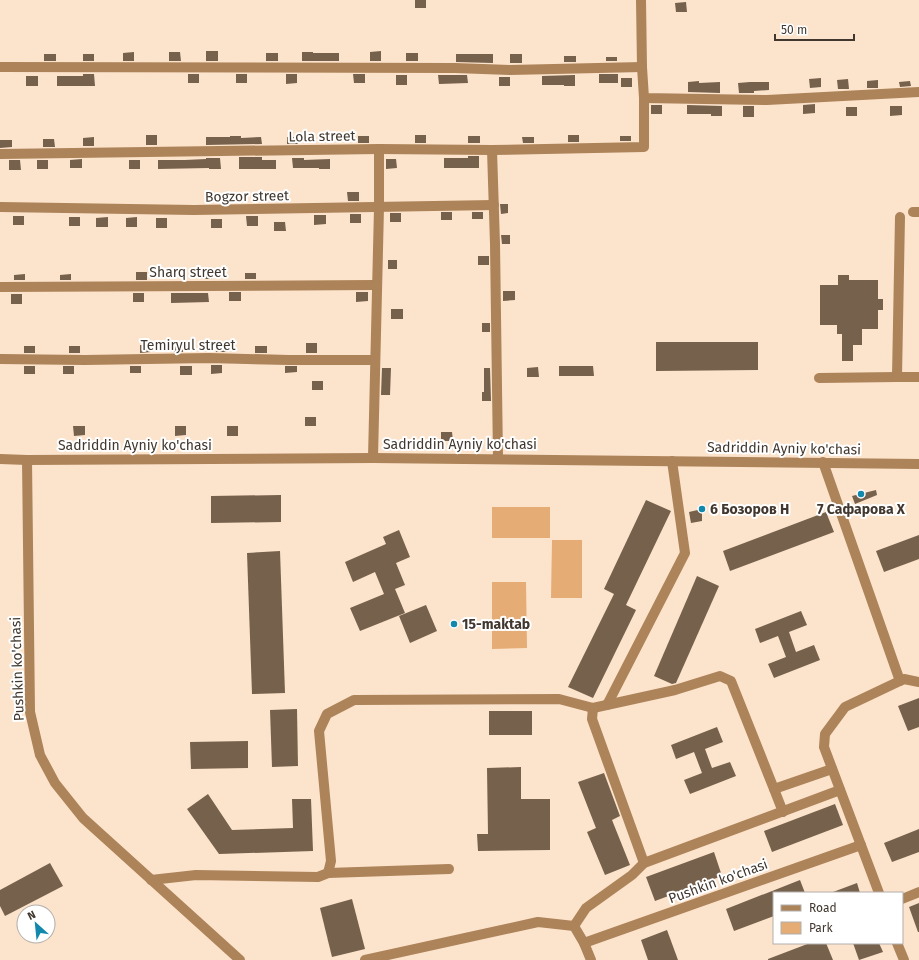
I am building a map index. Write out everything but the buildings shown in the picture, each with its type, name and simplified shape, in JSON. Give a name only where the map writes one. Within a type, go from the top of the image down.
[{"type":"street","points":[[641,0],[644,98],[768,100],[919,92]]},
{"type":"street","points":[[0,67],[439,68],[510,70],[642,67]]},
{"type":"street","name":"Lola street","points":[[0,154],[379,149],[492,150],[644,147],[644,98]]},
{"type":"street","points":[[373,458],[379,149]]},
{"type":"street","points":[[492,150],[498,458]]},
{"type":"street","name":"Bogzor street","points":[[0,207],[194,210],[494,205]]},
{"type":"street","points":[[897,377],[900,217]]},
{"type":"street","name":"Sharq street","points":[[0,287],[376,285]]},
{"type":"street","name":"Temiryul street","points":[[0,359],[86,360],[209,358],[375,360]]},
{"type":"street","points":[[819,378],[919,378]]},
{"type":"street","name":"Sadriddin Ayniy ko'chasi","points":[[0,459],[498,458],[919,464]]},
{"type":"street","name":"Pushkin ko'chasi","points":[[27,460],[30,712],[40,755],[55,784],[83,818],[240,960]]},
{"type":"street","points":[[607,705],[686,553],[672,461]]},
{"type":"street","points":[[823,462],[900,681]]},
{"type":"street","points":[[328,873],[331,861],[319,731],[327,714],[354,700],[558,699],[593,708],[675,690],[720,676],[731,681],[783,812]]},
{"type":"street","points":[[879,892],[824,747],[825,734],[845,707],[904,679],[919,682]]},
{"type":"street","points":[[593,708],[592,719],[644,863]]},
{"type":"street","points":[[774,789],[832,769]]},
{"type":"street","points":[[574,926],[586,908],[632,875],[644,863],[840,790]]},
{"type":"street","name":"Pushkin ko'chasi","points":[[584,943],[861,845]]},
{"type":"street","points":[[151,880],[196,875],[318,877],[328,873],[449,870]]},
{"type":"street","points":[[903,899],[919,892]]},
{"type":"street","points":[[365,960],[538,922],[574,926]]},
{"type":"street","points":[[574,926],[584,943],[591,960]]},
{"type":"street","points":[[897,944],[904,960]]},
{"type":"green space","points":[[492,507],[550,507],[550,538],[492,538]]},
{"type":"green space","points":[[552,540],[582,540],[582,598],[551,598]]},
{"type":"green space","points":[[492,582],[526,582],[527,648],[492,649]]},
{"type":"place","name":"7 Сафарова Х","points":[[861,494]]},
{"type":"place","name":"6 Бозоров Н","points":[[702,509]]},
{"type":"place","name":"15-maktab","points":[[454,624]]}]
